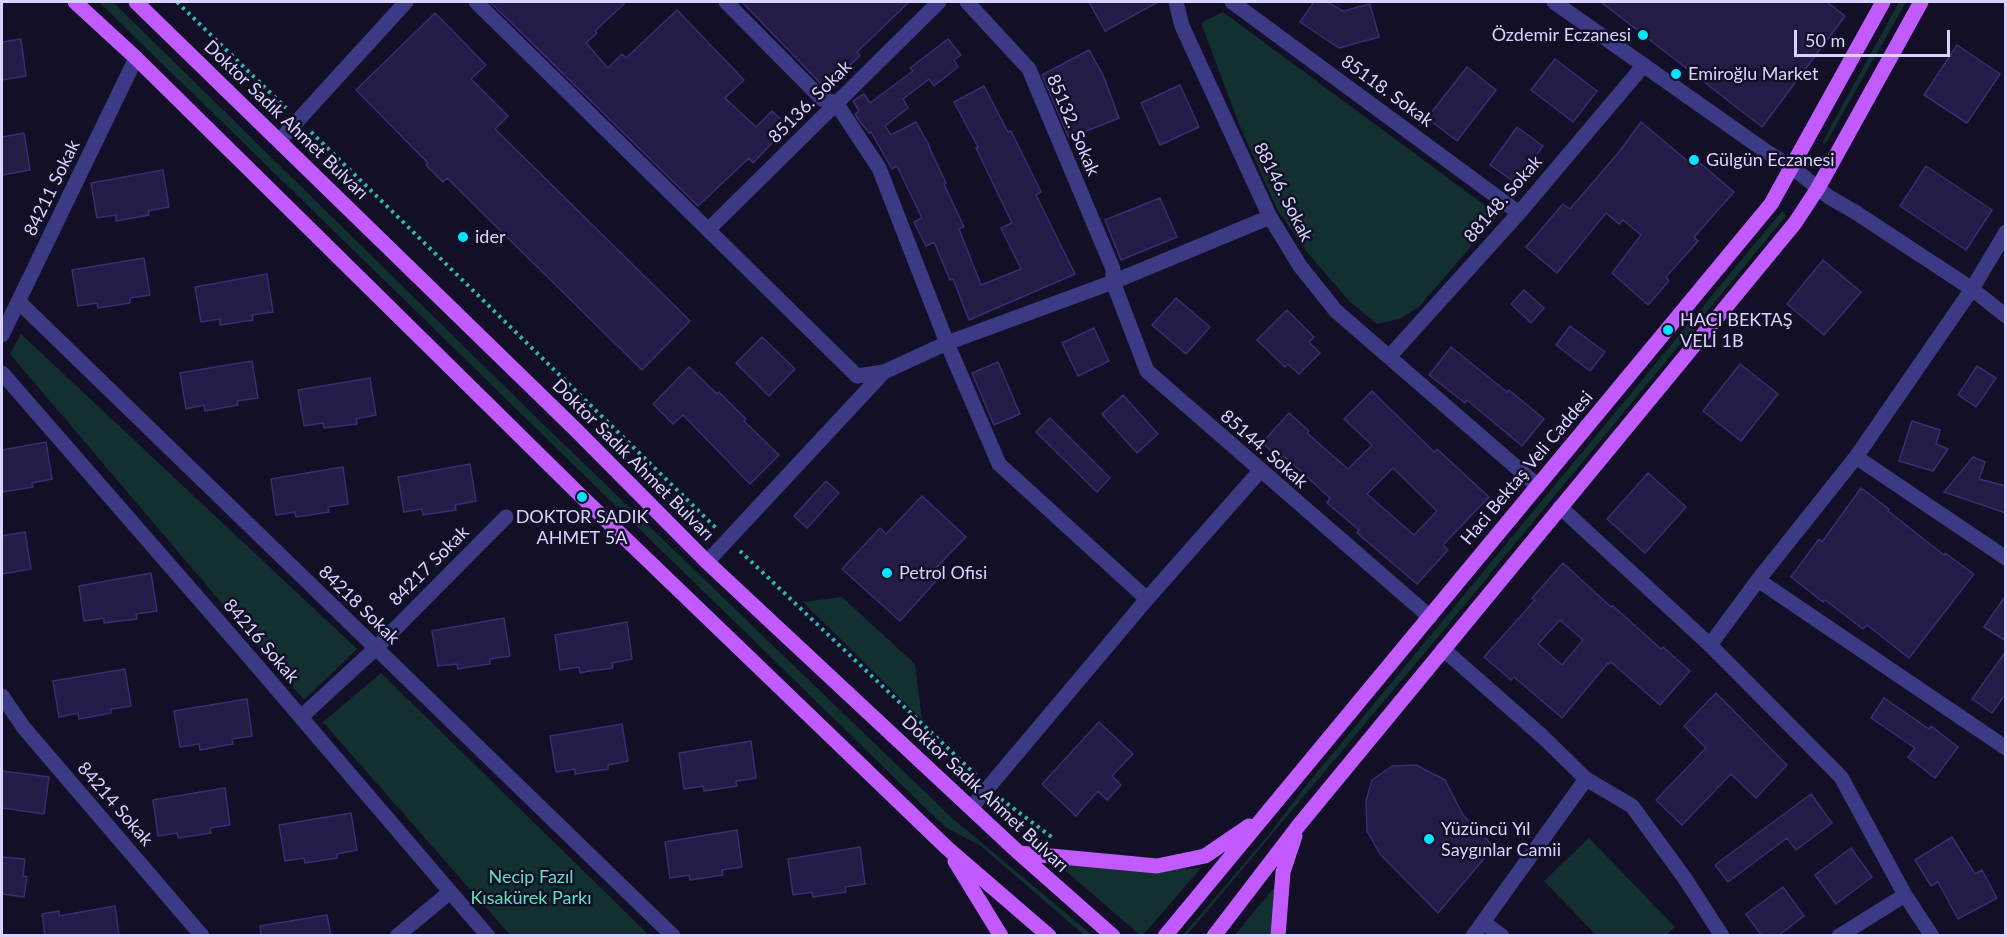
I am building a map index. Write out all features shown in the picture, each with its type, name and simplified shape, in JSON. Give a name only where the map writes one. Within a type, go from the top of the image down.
[{"type":"main road","points":[[75,2],[136,58],[591,505],[948,848],[1049,936]]},
{"type":"main road","name":"Doktor Sadık Ahmet Bulvarı","points":[[136,2],[575,429],[707,562],[1019,853],[1113,936]]},
{"type":"main road","name":"Haci Bektaş Veli Caddesi","points":[[1165,936],[1771,204],[1884,2]]},
{"type":"main road","points":[[1214,936],[1299,825],[1795,223],[1818,188],[1922,2]]},
{"type":"main road","points":[[1019,853],[1157,866],[1205,856],[1264,816]]},
{"type":"main road","points":[[1278,936],[1284,872],[1299,825]]},
{"type":"main road","points":[[948,848],[1001,936]]},
{"type":"street","points":[[279,141],[406,2]]},
{"type":"street","points":[[476,2],[857,376],[884,372],[947,344],[1113,282],[1270,218]]},
{"type":"street","points":[[726,2],[822,99],[836,103],[879,168],[947,344],[999,464],[1147,599]]},
{"type":"street","name":"85136. Sokak","points":[[708,230],[939,2]]},
{"type":"street","name":"85132. Sokak","points":[[967,2],[1029,69],[1113,269],[1113,282]]},
{"type":"street","name":"88146. Sokak","points":[[1176,2],[1182,26],[1270,218],[1300,266],[1336,311],[1538,486]]},
{"type":"street","name":"85118. Sokak","points":[[1232,2],[1519,213]]},
{"type":"street","points":[[1554,2],[1793,168],[1829,197],[1972,289],[2006,316]]},
{"type":"street","name":"84211 Sokak","points":[[2,335],[136,58]]},
{"type":"street","name":"88148. Sokak","points":[[1389,357],[1519,213],[1644,65]]},
{"type":"street","points":[[1710,645],[1758,580],[1856,457],[1972,289],[2006,232]]},
{"type":"street","name":"85144. Sokak","points":[[1113,282],[1147,371],[1430,617]]},
{"type":"street","name":"84218 Sokak","points":[[19,302],[673,936]]},
{"type":"street","points":[[707,562],[884,372]]},
{"type":"street","name":"84216 Sokak","points":[[2,373],[488,936]]},
{"type":"street","points":[[1856,457],[2006,558]]},
{"type":"street","points":[[971,808],[1147,599],[1260,471]]},
{"type":"street","points":[[1560,507],[1710,645],[1841,777],[1905,895],[1932,936]]},
{"type":"street","name":"84217 Sokak","points":[[301,717],[376,648],[506,517]]},
{"type":"street","points":[[1758,580],[2006,748]]},
{"type":"street","points":[[1443,649],[1543,737],[1586,779],[1632,806],[1686,880],[1722,936]]},
{"type":"street","name":"84214 Sokak","points":[[2,696],[24,728],[202,936]]},
{"type":"street","points":[[1473,936],[1586,779]]},
{"type":"street","points":[[397,936],[450,892]]},
{"type":"street","points":[[1839,936],[1905,895]]},
{"type":"street","points":[[1483,922],[1502,936]]},
{"type":"path","points":[[177,2],[289,111]]},
{"type":"path","points":[[312,133],[728,540],[988,787],[1061,845]]},
{"type":"green space","points":[[99,2],[113,2],[545,426],[952,818],[1092,935],[1084,935],[981,846],[945,827]]},
{"type":"green space","points":[[1899,2],[1906,2],[1824,144],[1823,141]]},
{"type":"green space","points":[[1223,12],[1498,215],[1419,307],[1399,319],[1377,324],[1349,301],[1307,252],[1277,209],[1239,124],[1201,23]]},
{"type":"green space","points":[[1782,211],[1785,217],[1443,631],[1187,935],[1183,935],[1266,838],[1305,787]]},
{"type":"green space","points":[[21,334],[357,649],[304,700],[10,354]]},
{"type":"green space","points":[[842,597],[915,664],[922,720],[803,602]]},
{"type":"green space","name":"Necip Fazıl Kısakürek Parkı","points":[[381,673],[649,935],[510,935],[323,722]]},
{"type":"green space","points":[[1589,838],[1675,927],[1666,935],[1596,935],[1544,881]]},
{"type":"green space","points":[[1053,860],[1130,871],[1201,868],[1143,935],[1140,935]]},
{"type":"green space","points":[[1277,884],[1274,935],[1235,935]]},
{"type":"building","points":[[490,2],[626,2],[595,31],[597,33],[586,43],[608,68],[622,54],[626,58],[677,10],[744,80],[725,98],[756,127],[772,111],[788,126],[753,163],[749,158],[698,206]]},
{"type":"building","points":[[742,2],[909,2],[857,52],[860,56],[825,88]]},
{"type":"building","points":[[1089,2],[1158,2],[1105,31]]},
{"type":"building","points":[[1314,2],[1327,2],[1343,11],[1370,4],[1379,37],[1339,48],[1300,22]]},
{"type":"building","points":[[1601,2],[1827,2],[1845,16],[1762,127]]},
{"type":"building","points":[[435,13],[486,65],[471,79],[508,116],[495,129],[690,321],[642,370],[447,178],[443,182],[426,165],[428,163],[356,90]]},
{"type":"building","points":[[21,39],[26,76],[2,80],[2,42]]},
{"type":"building","points":[[948,39],[961,55],[954,60],[958,67],[934,86],[929,79],[903,99],[908,108],[885,126],[891,135],[916,122],[930,147],[964,227],[959,229],[981,285],[1021,269],[1001,228],[1012,223],[976,148],[978,147],[954,102],[984,86],[1008,132],[1011,131],[1041,192],[1036,195],[1075,274],[969,320],[953,279],[950,280],[934,242],[926,246],[914,222],[922,218],[897,166],[892,169],[871,132],[869,133],[858,119],[855,114],[859,111],[853,101],[864,94],[870,103],[913,71],[910,68]]},
{"type":"building","points":[[1957,45],[2000,74],[1967,123],[1924,95]]},
{"type":"building","points":[[1089,50],[1103,75],[1119,118],[1069,138],[1042,75]]},
{"type":"building","points":[[1555,59],[1597,91],[1573,122],[1531,90]]},
{"type":"building","points":[[1467,67],[1496,90],[1457,141],[1427,118]]},
{"type":"building","points":[[1180,85],[1199,127],[1160,145],[1141,103]]},
{"type":"building","points":[[1641,122],[1696,168],[1700,163],[1734,192],[1694,237],[1698,241],[1666,277],[1669,281],[1648,305],[1612,273],[1641,235],[1623,220],[1619,224],[1606,213],[1557,273],[1526,247],[1563,204],[1570,209],[1619,152]]},
{"type":"building","points":[[1517,127],[1543,146],[1516,183],[1490,165]]},
{"type":"building","points":[[24,133],[30,170],[2,175],[2,137]]},
{"type":"building","points":[[1926,166],[1992,210],[1966,250],[1900,206]]},
{"type":"building","points":[[163,170],[169,207],[148,211],[149,215],[116,221],[116,215],[97,218],[91,183]]},
{"type":"building","points":[[1160,198],[1177,237],[1121,260],[1105,220]]},
{"type":"building","points":[[144,258],[150,295],[130,298],[130,303],[98,308],[97,303],[78,306],[72,270]]},
{"type":"building","points":[[1823,260],[1861,292],[1824,335],[1787,304]]},
{"type":"building","points":[[267,274],[273,312],[252,315],[253,320],[220,325],[220,319],[201,322],[195,287]]},
{"type":"building","points":[[1524,290],[1544,308],[1531,323],[1511,304]]},
{"type":"building","points":[[1176,298],[1210,327],[1186,354],[1152,325]]},
{"type":"building","points":[[1287,310],[1314,337],[1309,342],[1320,353],[1299,374],[1288,364],[1285,367],[1257,340]]},
{"type":"building","points":[[1570,326],[1605,352],[1590,371],[1556,345]]},
{"type":"building","points":[[1094,328],[1109,361],[1078,376],[1062,343]]},
{"type":"building","points":[[762,337],[795,369],[769,396],[736,363]]},
{"type":"building","points":[[1451,347],[1544,419],[1522,446],[1467,400],[1465,403],[1429,375]]},
{"type":"building","points":[[252,361],[258,398],[237,401],[238,405],[205,411],[204,405],[186,409],[180,373]]},
{"type":"building","points":[[998,362],[1020,414],[994,425],[972,373]]},
{"type":"building","points":[[1740,364],[1778,394],[1741,441],[1703,411]]},
{"type":"building","points":[[1977,366],[1996,378],[1976,407],[1958,395]]},
{"type":"building","points":[[689,367],[717,394],[719,392],[746,419],[744,421],[779,455],[750,484],[683,415],[673,424],[653,404]]},
{"type":"building","points":[[370,378],[376,415],[356,419],[357,424],[324,428],[323,423],[304,426],[298,390]]},
{"type":"building","points":[[1372,391],[1434,452],[1437,449],[1489,497],[1443,545],[1448,550],[1417,584],[1357,533],[1359,530],[1327,503],[1330,498],[1285,457],[1282,460],[1262,443],[1289,413],[1309,431],[1307,433],[1348,469],[1372,445],[1344,419]],"holes":[[[1393,468],[1437,511],[1414,535],[1367,494]]]},
{"type":"building","points":[[1123,395],[1158,434],[1137,453],[1102,414]]},
{"type":"building","points":[[1050,418],[1110,478],[1097,492],[1036,432]]},
{"type":"building","points":[[1912,421],[1940,430],[1936,444],[1948,449],[1933,471],[1899,461]]},
{"type":"building","points":[[46,442],[52,479],[32,483],[33,487],[2,492],[2,450]]},
{"type":"building","points":[[1973,457],[1985,462],[1979,479],[2006,486],[2006,513],[1944,492]]},
{"type":"building","points":[[470,464],[476,501],[455,505],[456,510],[423,515],[422,509],[404,512],[398,477]]},
{"type":"building","points":[[343,467],[348,504],[328,507],[329,512],[296,517],[295,512],[276,515],[271,479]]},
{"type":"building","points":[[1648,473],[1686,507],[1645,553],[1607,519]]},
{"type":"building","points":[[826,481],[839,493],[807,528],[794,516]]},
{"type":"building","points":[[1861,488],[1944,555],[1945,553],[1974,574],[1909,658],[1867,625],[1863,629],[1791,577],[1819,539],[1822,542]]},
{"type":"building","points":[[922,496],[966,537],[929,575],[936,581],[900,621],[842,569],[880,528],[886,534]]},
{"type":"building","points":[[25,532],[31,569],[2,574],[2,536]]},
{"type":"building","points":[[1563,563],[1611,607],[1613,606],[1661,649],[1663,647],[1690,671],[1660,705],[1611,662],[1608,663],[1562,718],[1514,677],[1511,680],[1484,657],[1535,600],[1532,598]],"holes":[[[1560,620],[1583,640],[1562,665],[1538,644]]]},
{"type":"building","points":[[151,573],[157,611],[136,614],[137,619],[104,623],[104,618],[84,621],[79,586]]},
{"type":"building","points":[[2006,595],[2006,641],[1984,627]]},
{"type":"building","points":[[504,618],[510,656],[490,659],[490,664],[458,669],[457,664],[438,666],[432,631]]},
{"type":"building","points":[[627,622],[632,659],[612,663],[613,668],[580,673],[579,667],[560,670],[555,635]]},
{"type":"building","points":[[2006,651],[2006,693],[1992,713],[1972,699]]},
{"type":"building","points":[[125,669],[131,706],[111,709],[111,713],[79,719],[78,713],[59,717],[53,681]]},
{"type":"building","points":[[1716,693],[1787,765],[1756,798],[1731,774],[1682,825],[1656,800],[1706,748],[1684,726]]},
{"type":"building","points":[[1884,698],[1929,729],[1931,726],[1958,747],[1935,778],[1908,757],[1915,748],[1871,718]]},
{"type":"building","points":[[247,699],[252,736],[232,739],[233,744],[200,750],[199,744],[180,747],[174,711]]},
{"type":"building","points":[[1099,722],[1133,754],[1112,776],[1121,785],[1107,800],[1098,791],[1076,816],[1042,784]]},
{"type":"building","points":[[622,724],[628,761],[608,765],[608,769],[575,774],[575,769],[556,772],[550,736]]},
{"type":"building","points":[[751,741],[756,778],[736,781],[737,786],[704,791],[703,786],[684,789],[679,753]]},
{"type":"building","name":"Yüzüncü Yıl Saygınlar Camii","points":[[1416,765],[1445,780],[1463,815],[1494,847],[1438,913],[1380,854],[1367,831],[1366,801],[1372,780],[1392,766]]},
{"type":"building","points":[[2,771],[49,777],[44,814],[2,808]]},
{"type":"building","points":[[225,788],[230,825],[210,828],[211,833],[178,838],[177,833],[158,836],[153,800]]},
{"type":"building","points":[[1811,794],[1832,823],[1796,850],[1787,838],[1728,882],[1715,865]]},
{"type":"building","points":[[351,813],[357,850],[337,854],[337,858],[305,863],[304,858],[285,861],[279,825]]},
{"type":"building","points":[[737,830],[742,867],[722,870],[723,875],[690,880],[689,875],[670,878],[665,842]]},
{"type":"building","points":[[1952,837],[1975,874],[1982,870],[1997,898],[1958,919],[1938,882],[1931,886],[1915,860]]},
{"type":"building","points":[[860,847],[865,884],[845,887],[846,892],[813,897],[812,892],[793,895],[788,859]]},
{"type":"building","points":[[1851,848],[1872,877],[1836,904],[1815,875]]},
{"type":"building","points":[[2,857],[25,859],[23,876],[27,877],[24,897],[2,894]]},
{"type":"building","points":[[1783,887],[1804,916],[1778,936],[1762,936],[1746,914]]},
{"type":"building","points":[[115,906],[119,936],[45,936],[42,914],[59,911],[59,916]]},
{"type":"building","points":[[327,915],[331,936],[261,936],[260,926]]},
{"type":"place","name":"Özdemir Eczanesi","points":[[1643,35]]},
{"type":"place","name":"Emiroğlu Market","points":[[1676,74]]},
{"type":"place","name":"Gülgün Eczanesi","points":[[1694,160]]},
{"type":"place","name":"ider","points":[[463,237]]},
{"type":"place","name":"HACI BEKTAŞ VELİ 1B","points":[[1668,330]]},
{"type":"place","name":"DOKTOR SADIK AHMET 5A","points":[[582,497]]},
{"type":"place","name":"Petrol Ofisi","points":[[887,573]]},
{"type":"place","name":"Yüzüncü Yıl Saygınlar Camii","points":[[1429,839]]}]
